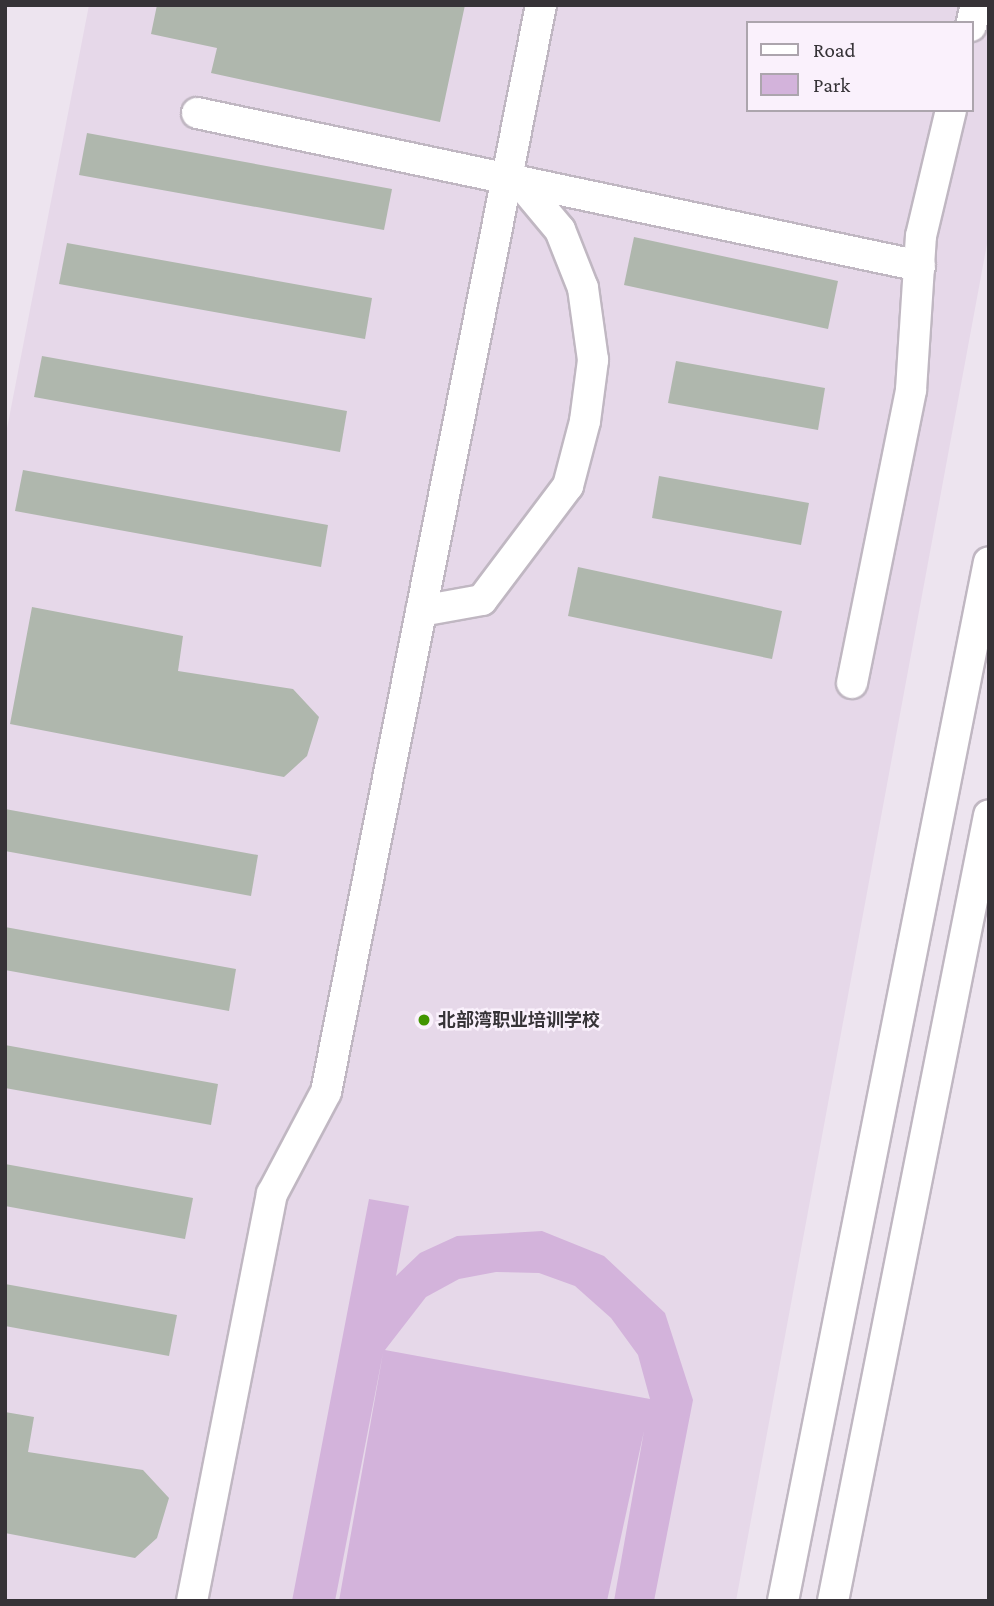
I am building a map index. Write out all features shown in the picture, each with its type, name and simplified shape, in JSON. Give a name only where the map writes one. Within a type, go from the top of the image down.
[{"type":"street","points":[[192,1601],[272,1195],[326,1092],[421,611],[513,179],[541,5]]},
{"type":"street","points":[[852,683],[911,390],[920,266],[951,112]]},
{"type":"street","points":[[197,113],[920,266]]},
{"type":"street","points":[[421,611],[482,600],[568,486],[585,421],[593,360],[583,288],[560,230],[513,179]]},
{"type":"street","points":[[782,1601],[989,562]]},
{"type":"street","points":[[833,1601],[989,815]]},
{"type":"shaded area","name":"北部湾职业培训学校","points":[[89,5],[989,5],[989,233],[736,1601],[5,1601],[5,439]]},
{"type":"green space","points":[[369,1199],[409,1206],[396,1276],[420,1253],[457,1236],[542,1231],[604,1256],[665,1313],[693,1400],[654,1601],[614,1601],[644,1431],[607,1601],[339,1601],[383,1353],[335,1601],[292,1601]],"holes":[[[496,1272],[539,1273],[575,1286],[611,1318],[638,1355],[650,1399],[385,1350],[426,1297],[459,1279]]]},
{"type":"building","points":[[157,5],[465,5],[440,122],[211,73],[217,48],[151,34]]},
{"type":"building","points":[[87,133],[392,189],[384,230],[79,175]]},
{"type":"building","points":[[634,237],[838,281],[828,329],[624,285]]},
{"type":"building","points":[[67,243],[372,298],[365,339],[59,284]]},
{"type":"building","points":[[42,356],[347,411],[340,452],[34,397]]},
{"type":"building","points":[[676,361],[825,388],[818,430],[668,403]]},
{"type":"building","points":[[23,470],[328,525],[321,567],[15,511]]},
{"type":"building","points":[[659,476],[809,503],[801,545],[652,518]]},
{"type":"building","points":[[578,567],[782,611],[772,659],[568,616]]},
{"type":"building","points":[[32,607],[183,636],[178,671],[293,689],[319,717],[307,756],[284,777],[10,724]]},
{"type":"building","points":[[5,809],[258,855],[251,896],[5,851]]},
{"type":"building","points":[[5,927],[236,969],[229,1011],[5,970]]},
{"type":"building","points":[[5,1045],[218,1084],[211,1125],[5,1088]]},
{"type":"building","points":[[5,1164],[193,1198],[185,1239],[5,1206]]},
{"type":"building","points":[[5,1284],[177,1315],[169,1356],[5,1326]]},
{"type":"building","points":[[5,1412],[34,1417],[28,1452],[143,1470],[169,1498],[157,1538],[135,1558],[5,1533]]},
{"type":"place","name":"北部湾职业培训学校","points":[[424,1020]]}]
